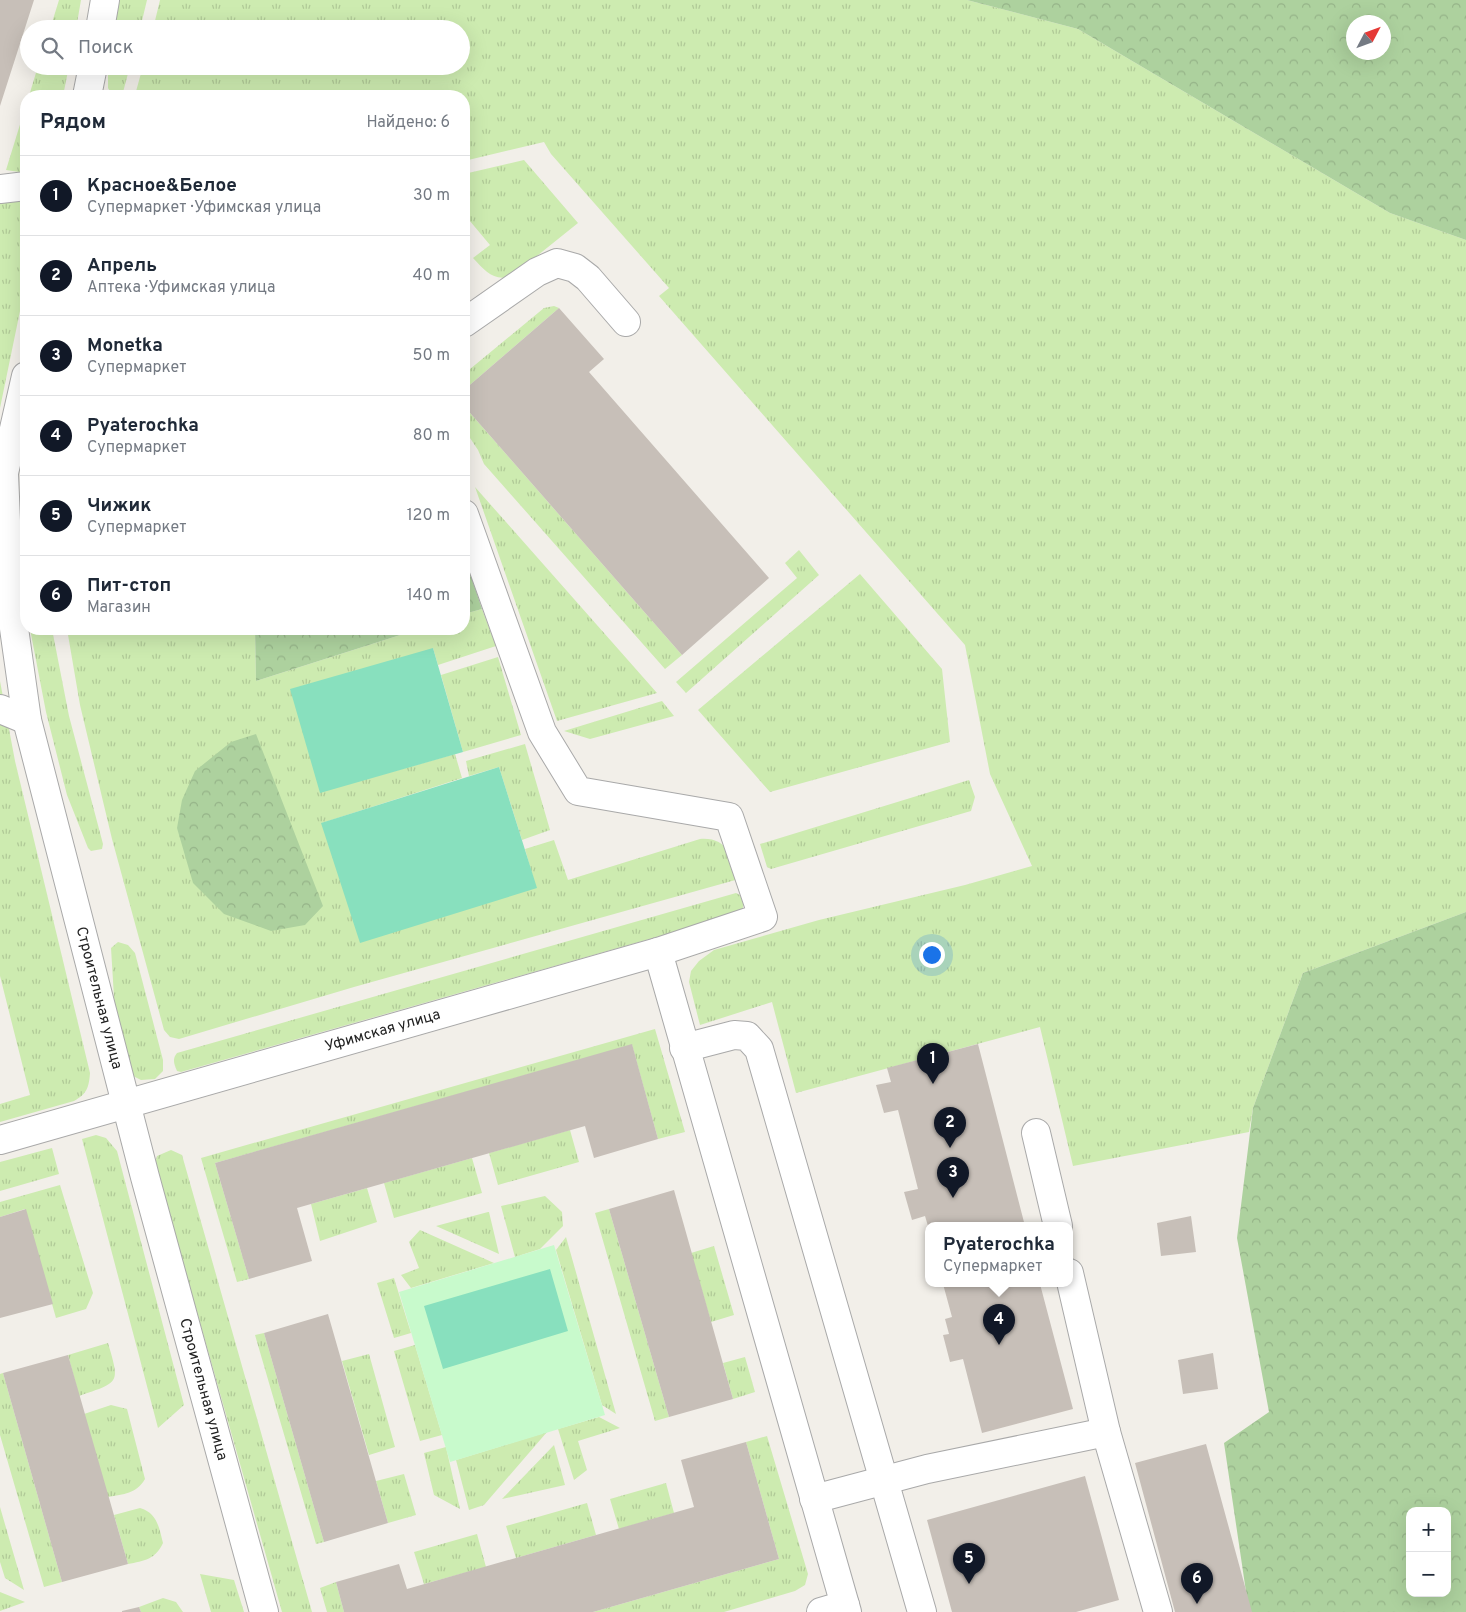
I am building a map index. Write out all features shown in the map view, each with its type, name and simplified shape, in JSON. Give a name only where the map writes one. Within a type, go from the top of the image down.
[{"type":"street","points":[[102,20],[105,0]]},
{"type":"street","points":[[88,90],[91,75]]},
{"type":"street","points":[[0,189],[20,187]]},
{"type":"street","points":[[470,314],[537,272],[557,264],[575,268],[588,278],[626,322]]},
{"type":"street","name":"Строительная улица","points":[[20,402],[4,472],[9,593],[28,720],[125,1102],[264,1612]]},
{"type":"street","name":"Уфимская улица","points":[[0,1140],[125,1102],[658,952],[763,917],[729,817],[578,791],[542,732],[470,531]]},
{"type":"street","points":[[0,709],[28,720]]},
{"type":"street","points":[[658,952],[814,1499],[838,1610]]},
{"type":"street","points":[[684,1048],[734,1036],[747,1036],[759,1049],[882,1480],[922,1612]]},
{"type":"street","points":[[1036,1133],[1057,1222]]},
{"type":"street","points":[[1072,1287],[1106,1432],[1158,1612]]},
{"type":"street","points":[[814,1499],[882,1480],[1106,1432]]},
{"type":"green space","points":[[59,0],[81,0],[78,20],[53,20]]},
{"type":"green space","points":[[118,0],[147,0],[142,20],[115,20]]},
{"type":"green space","points":[[160,0],[967,0],[1078,29],[1390,213],[1466,240],[1466,912],[1303,973],[1253,1108],[1249,1132],[1073,1166],[1040,1027],[796,1093],[772,1002],[700,1025],[689,982],[691,971],[699,961],[714,950],[819,920],[965,885],[1032,866],[990,774],[965,645],[659,296],[669,288],[551,154],[544,142],[470,160],[470,90],[136,90],[141,75],[470,75],[470,20],[155,20]]},
{"type":"green space","points":[[967,0],[1466,0],[1466,240],[1390,213],[1078,29]]},
{"type":"green space","points":[[35,75],[67,75],[64,90],[31,90]]},
{"type":"green space","points":[[108,75],[128,75],[124,90],[109,90]]},
{"type":"green space","points":[[20,124],[20,172],[6,170]]},
{"type":"green space","points":[[524,160],[578,223],[512,276],[500,278],[490,274],[473,258],[490,245],[470,221],[470,173]]},
{"type":"green space","points":[[10,200],[20,202],[20,311],[0,408],[0,203]]},
{"type":"green space","points":[[554,306],[559,308],[470,385],[470,369],[544,308]]},
{"type":"green space","points":[[470,413],[682,655],[665,669],[484,464],[470,438]]},
{"type":"green space","points":[[475,487],[657,693],[557,721]]},
{"type":"green space","points":[[799,550],[819,575],[686,693],[676,682],[797,578],[785,563]]},
{"type":"green space","points":[[470,573],[482,609],[470,612]]},
{"type":"green space","points":[[860,574],[942,669],[950,742],[770,792],[698,710]]},
{"type":"green space","points":[[482,609],[496,646],[438,665],[433,648],[320,792],[455,754],[462,778],[322,823],[536,888],[525,849],[554,840],[568,880],[700,839],[717,841],[723,845],[731,856],[739,879],[354,987],[179,1039],[170,1037],[164,1030],[112,839],[80,705],[68,635],[255,635],[256,681],[400,635],[470,635],[470,612]]},
{"type":"green space","points":[[31,635],[53,635],[69,716],[103,844],[102,849],[91,851],[88,848],[67,795],[46,712]]},
{"type":"green space","points":[[255,635],[400,635],[256,681]]},
{"type":"green space","points":[[433,648],[463,752],[320,793],[290,689]]},
{"type":"green space","points":[[498,657],[521,735],[463,752],[441,675]]},
{"type":"green space","points":[[0,681],[15,761],[90,1073],[86,1090],[82,1096],[74,1101],[0,1122],[0,1104],[30,1095],[0,976]]},
{"type":"green space","points":[[662,701],[674,716],[590,739],[564,731]]},
{"type":"green space","points":[[256,734],[323,906],[305,925],[271,931],[224,914],[193,883],[177,828],[182,800],[195,771],[231,742]]},
{"type":"green space","points":[[525,744],[550,830],[522,840],[499,767],[469,776],[466,761]]},
{"type":"green space","points":[[499,767],[537,888],[360,943],[321,823]]},
{"type":"green space","points":[[969,780],[975,797],[971,811],[771,869],[767,867],[760,844]]},
{"type":"green space","points":[[736,893],[740,895],[744,904],[741,913],[181,1072],[177,1071],[175,1066],[174,1059],[177,1053]]},
{"type":"green space","points":[[1466,912],[1466,1612],[1249,1612],[1224,1443],[1269,1412],[1237,1238],[1253,1108],[1303,973]]},
{"type":"green space","points":[[118,942],[128,945],[135,953],[163,1060],[163,1071],[155,1079],[141,1080],[133,1076],[116,1030],[111,948]]},
{"type":"green space","points":[[655,1029],[685,1132],[658,1139],[632,1045],[215,1163],[249,1279],[237,1282],[201,1158]]},
{"type":"green space","points":[[570,1130],[579,1162],[498,1185],[489,1153]]},
{"type":"green space","points":[[96,1135],[106,1138],[117,1151],[184,1405],[158,1428],[82,1139]]},
{"type":"green space","points":[[52,1148],[59,1174],[0,1191],[0,1162]]},
{"type":"green space","points":[[171,1150],[182,1155],[312,1612],[282,1612],[155,1164],[157,1156]]},
{"type":"green space","points":[[472,1158],[482,1193],[394,1218],[384,1183]]},
{"type":"green space","points":[[60,1185],[93,1293],[86,1309],[56,1318],[25,1209],[0,1217],[0,1202]]},
{"type":"green space","points":[[367,1188],[377,1222],[320,1241],[311,1204]]},
{"type":"green space","points":[[545,1196],[562,1212],[563,1226],[540,1249],[515,1257],[501,1206]]},
{"type":"green space","points":[[609,1209],[669,1417],[655,1421],[595,1213]]},
{"type":"green space","points":[[488,1212],[499,1254],[436,1226]]},
{"type":"green space","points":[[420,1230],[494,1263],[411,1288],[401,1275],[419,1268],[409,1242]]},
{"type":"green space","points":[[566,1237],[616,1414],[602,1405],[556,1250]]},
{"type":"green space","points":[[554,1245],[605,1415],[450,1462],[399,1292]]},
{"type":"green space","points":[[714,1246],[734,1315],[711,1322],[691,1253]]},
{"type":"green space","points":[[550,1269],[568,1331],[443,1369],[424,1306]]},
{"type":"green space","points":[[394,1278],[411,1333],[394,1338],[377,1283]]},
{"type":"green space","points":[[264,1333],[324,1542],[316,1544],[255,1335]]},
{"type":"green space","points":[[108,1343],[115,1374],[113,1380],[103,1388],[79,1396],[68,1355]]},
{"type":"green space","points":[[415,1345],[442,1435],[420,1441],[394,1351]]},
{"type":"green space","points":[[369,1354],[395,1447],[369,1455],[342,1361]]},
{"type":"green space","points":[[745,1357],[755,1392],[733,1399],[723,1363]]},
{"type":"green space","points":[[3,1373],[62,1582],[44,1587],[0,1435],[0,1374]]},
{"type":"green space","points":[[111,1405],[127,1409],[145,1479],[134,1490],[108,1497],[84,1414]]},
{"type":"green space","points":[[599,1417],[620,1428],[578,1441],[587,1470],[574,1480],[558,1429]]},
{"type":"green space","points":[[547,1432],[484,1505],[469,1510],[456,1460]]},
{"type":"green space","points":[[767,1436],[808,1574],[805,1585],[795,1591],[724,1612],[593,1612],[779,1559],[746,1442]]},
{"type":"green space","points":[[554,1445],[565,1485],[502,1499]]},
{"type":"green space","points":[[446,1447],[460,1509],[434,1495],[424,1453]]},
{"type":"green space","points":[[404,1474],[416,1515],[388,1523],[376,1481]]},
{"type":"green space","points":[[666,1483],[674,1513],[619,1529],[610,1499]]},
{"type":"green space","points":[[587,1503],[596,1535],[516,1558],[506,1526]]},
{"type":"green space","points":[[0,1507],[24,1590],[5,1578],[0,1562]]},
{"type":"green space","points":[[140,1508],[146,1510],[154,1517],[163,1543],[153,1556],[128,1564],[114,1515]]},
{"type":"green space","points":[[477,1534],[486,1567],[424,1584],[414,1552]]},
{"type":"green space","points":[[200,1574],[234,1580],[244,1612],[211,1612]]},
{"type":"green space","points":[[336,1582],[344,1612],[327,1612],[320,1588]]},
{"type":"green space","points":[[0,1592],[25,1602],[0,1611]]},
{"type":"green space","points":[[163,1598],[176,1602],[183,1612],[141,1612],[139,1607]]},
{"type":"building","points":[[0,0],[34,0],[28,20],[20,20],[20,44],[0,106]]},
{"type":"building","points":[[559,308],[604,359],[589,372],[769,578],[682,655],[470,413],[470,385]]},
{"type":"building","points":[[632,1044],[658,1139],[594,1158],[585,1126],[297,1208],[312,1261],[249,1279],[215,1163]]},
{"type":"building","points":[[978,1044],[1024,1222],[927,1222],[925,1216],[912,1220],[904,1192],[918,1189],[898,1110],[884,1113],[876,1085],[891,1082],[887,1068]]},
{"type":"building","points":[[674,1190],[733,1399],[669,1417],[609,1209]]},
{"type":"building","points":[[26,1209],[53,1304],[0,1318],[0,1217]]},
{"type":"building","points":[[1191,1216],[1196,1252],[1161,1256],[1157,1223]]},
{"type":"building","points":[[944,1287],[1041,1287],[1073,1409],[982,1433],[963,1359],[950,1362],[943,1335],[949,1334],[945,1319],[952,1317]]},
{"type":"building","points":[[328,1314],[388,1523],[324,1542],[264,1333]]},
{"type":"building","points":[[1213,1353],[1218,1389],[1183,1394],[1178,1360]]},
{"type":"building","points":[[68,1355],[128,1564],[62,1582],[3,1373]]},
{"type":"building","points":[[746,1442],[779,1559],[593,1612],[344,1612],[336,1582],[399,1564],[407,1589],[694,1507],[681,1460]]},
{"type":"building","points":[[1206,1444],[1252,1612],[1175,1612],[1135,1463]]},
{"type":"building","points":[[1085,1476],[1119,1600],[1076,1612],[952,1612],[927,1520]]},
{"type":"building","points":[[139,1607],[141,1612],[122,1612],[122,1611]]},
{"type":"place","name":"Красное&Белое","points":[[933,1084]]},
{"type":"place","name":"Апрель","points":[[950,1148]]},
{"type":"place","name":"Monetka","points":[[953,1198]]},
{"type":"place","name":"Pyaterochka","points":[[999,1345]]},
{"type":"place","name":"Чижик","points":[[969,1584]]},
{"type":"place","name":"Пит-стоп","points":[[1197,1604]]}]
